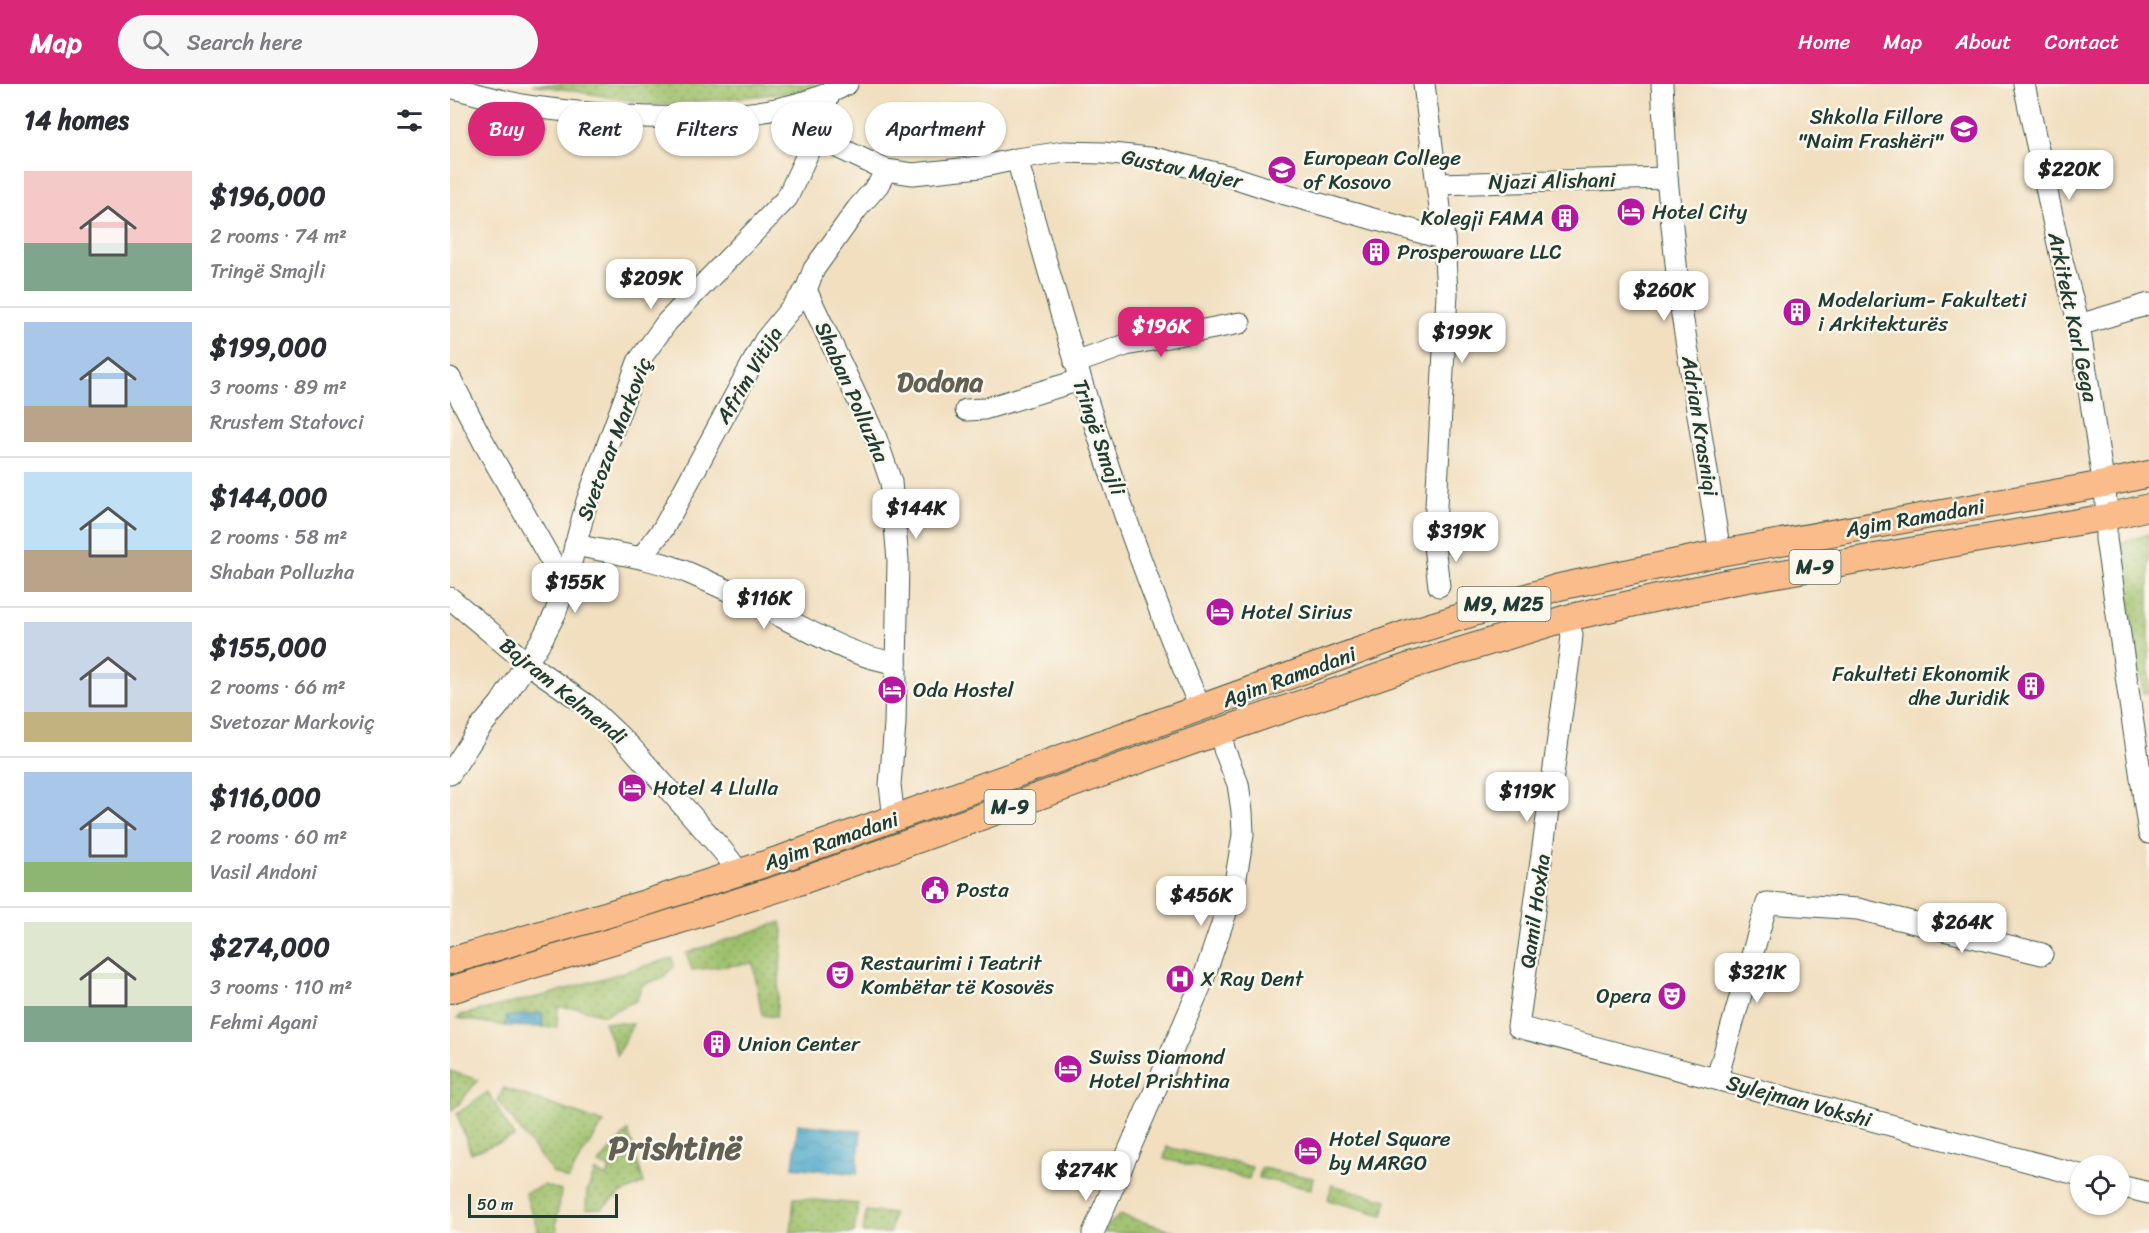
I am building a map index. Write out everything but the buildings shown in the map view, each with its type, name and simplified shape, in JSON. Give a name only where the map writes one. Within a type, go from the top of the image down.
[{"type":"main road","name":"Agim Ramadani","points":[[450,961],[740,873],[1408,633],[1559,587],[1720,553],[2149,474]]},
{"type":"main road","name":"Agim Ramadani","points":[[454,989],[796,883],[1221,731],[1427,661],[1567,618],[1725,583],[2107,517],[2149,507]]},
{"type":"main road","points":[[450,961],[454,989]]},
{"type":"street","points":[[450,87],[532,106],[633,116],[676,117],[772,110],[829,95],[847,84]]},
{"type":"street","points":[[1424,84],[1444,239],[1447,293],[1434,546],[1439,586]]},
{"type":"street","name":"Adrian Krasniqi","points":[[1662,84],[1667,178],[1680,302],[1720,553]]},
{"type":"street","name":"Arkitekt Karl Gega","points":[[2024,84],[2060,253],[2079,326],[2104,484],[2106,539],[2149,833]]},
{"type":"street","points":[[826,102],[829,95]]},
{"type":"street","name":"Gustav Majer","points":[[853,155],[886,170],[913,174],[980,167],[1064,152],[1103,153],[1158,159],[1236,177],[1285,194],[1444,239]]},
{"type":"street","name":"Svetozar Markoviç","points":[[450,774],[479,729],[500,704],[551,622],[565,585],[587,501],[638,362],[667,322],[787,198],[806,156]]},
{"type":"street","name":"Tringë Smajli","points":[[1017,159],[1077,372],[1145,569],[1201,709]]},
{"type":"street","name":"Afrim Vitija","points":[[641,558],[663,529],[765,340],[806,290],[814,269],[857,209],[878,185],[886,170]]},
{"type":"street","name":"Njazi Alishani","points":[[1437,184],[1667,178]]},
{"type":"street","name":"Shaban Polluzha","points":[[806,290],[876,438],[891,482],[898,560],[895,724],[890,785],[894,819]]},
{"type":"street","points":[[2079,326],[2149,304]]},
{"type":"street","points":[[966,410],[984,409],[1077,372],[1126,345],[1240,323]]},
{"type":"street","points":[[450,378],[565,585]]},
{"type":"street","points":[[575,545],[641,558],[688,572],[871,660],[896,663]]},
{"type":"street","name":"Bajram Kelmendi","points":[[450,598],[527,663],[588,706],[630,746],[740,873]]},
{"type":"street","name":"Qamil Hoxha","points":[[1518,1027],[1571,645],[1572,635],[1567,618]]},
{"type":"street","points":[[1093,1233],[1203,980],[1234,889],[1243,835],[1242,811],[1238,784],[1224,749],[1221,731]]},
{"type":"street","points":[[1717,1078],[1767,903],[1858,909],[2043,954]]},
{"type":"street","name":"Sylejman Vokshi","points":[[1518,1027],[2070,1172]]},
{"type":"street","points":[[2130,1188],[2149,1193]]},
{"type":"green space","points":[[532,84],[835,84],[810,91],[690,102],[655,102],[655,105]]},
{"type":"green space","points":[[2149,534],[2149,692],[2143,693],[2119,543]]},
{"type":"green space","points":[[781,922],[783,932],[776,1017],[762,1015],[753,963],[692,970],[686,953]]},
{"type":"green space","points":[[672,958],[674,966],[662,978],[642,985],[636,1001],[604,1015],[578,1008],[558,1007],[557,1027],[543,1027],[541,1013],[506,1017],[505,1026],[458,1018],[461,1015],[550,994]]},
{"type":"green space","points":[[604,1022],[633,1024],[617,1055]]},
{"type":"green space","points":[[450,1071],[478,1080],[458,1105],[450,1111]]},
{"type":"green space","points":[[504,1088],[604,1123],[581,1156],[568,1180],[552,1172],[498,1101]]},
{"type":"green space","points":[[488,1092],[514,1137],[471,1153],[457,1114]]},
{"type":"green space","points":[[628,1131],[644,1183],[620,1194],[602,1208],[586,1209],[587,1192],[595,1171],[606,1177],[611,1169],[598,1164]]},
{"type":"green space","points":[[1167,1147],[1252,1167],[1249,1179],[1164,1159]]},
{"type":"green space","points":[[1261,1168],[1313,1178],[1311,1189],[1259,1178]]},
{"type":"green space","points":[[544,1185],[561,1191],[556,1224],[558,1233],[539,1233],[525,1193]]},
{"type":"green space","points":[[1332,1185],[1387,1200],[1383,1215],[1328,1200]]},
{"type":"green space","points":[[794,1198],[858,1204],[854,1233],[791,1233]]},
{"type":"green space","points":[[866,1211],[893,1214],[890,1233],[863,1233]]},
{"type":"green space","points":[[1120,1215],[1180,1233],[1104,1233],[1105,1228]]},
{"type":"water","points":[[542,1013],[543,1027],[505,1026],[506,1017]]},
{"type":"water","points":[[798,1124],[861,1131],[857,1174],[793,1167]]},
{"type":"place","name":"Shkolla Fillore \"Naim Frashëri\"","points":[[1964,129]]},
{"type":"place","name":"European College of Kosovo","points":[[1282,170]]},
{"type":"place","name":"Hotel City","points":[[1631,212]]},
{"type":"place","name":"Kolegji FAMA","points":[[1565,218]]},
{"type":"place","name":"Prosperoware LLC","points":[[1376,252]]},
{"type":"place","name":"Modelarium- Fakulteti i Arkitekturës","points":[[1797,312]]},
{"type":"place","name":"Hotel Sirius","points":[[1220,612]]},
{"type":"place","name":"Fakulteti Ekonomik dhe Juridik","points":[[2031,686]]},
{"type":"place","name":"Oda Hostel","points":[[892,690]]},
{"type":"place","name":"Hotel 4 Llulla","points":[[632,788]]},
{"type":"place","name":"Posta","points":[[935,890]]},
{"type":"place","name":"Restaurimi i Teatrit Kombëtar të Kosovës","points":[[840,975]]},
{"type":"place","name":"X Ray Dent","points":[[1180,979]]},
{"type":"place","name":"Opera","points":[[1672,996]]},
{"type":"place","name":"Union Center","points":[[717,1044]]},
{"type":"place","name":"Swiss Diamond Hotel Prishtina","points":[[1068,1069]]},
{"type":"place","name":"Hotel Square by MARGO","points":[[1308,1151]]},
{"type":"district","name":"Dodona","points":[[940,382]]},
{"type":"district","name":"Prishtinë","points":[[675,1148]]}]
